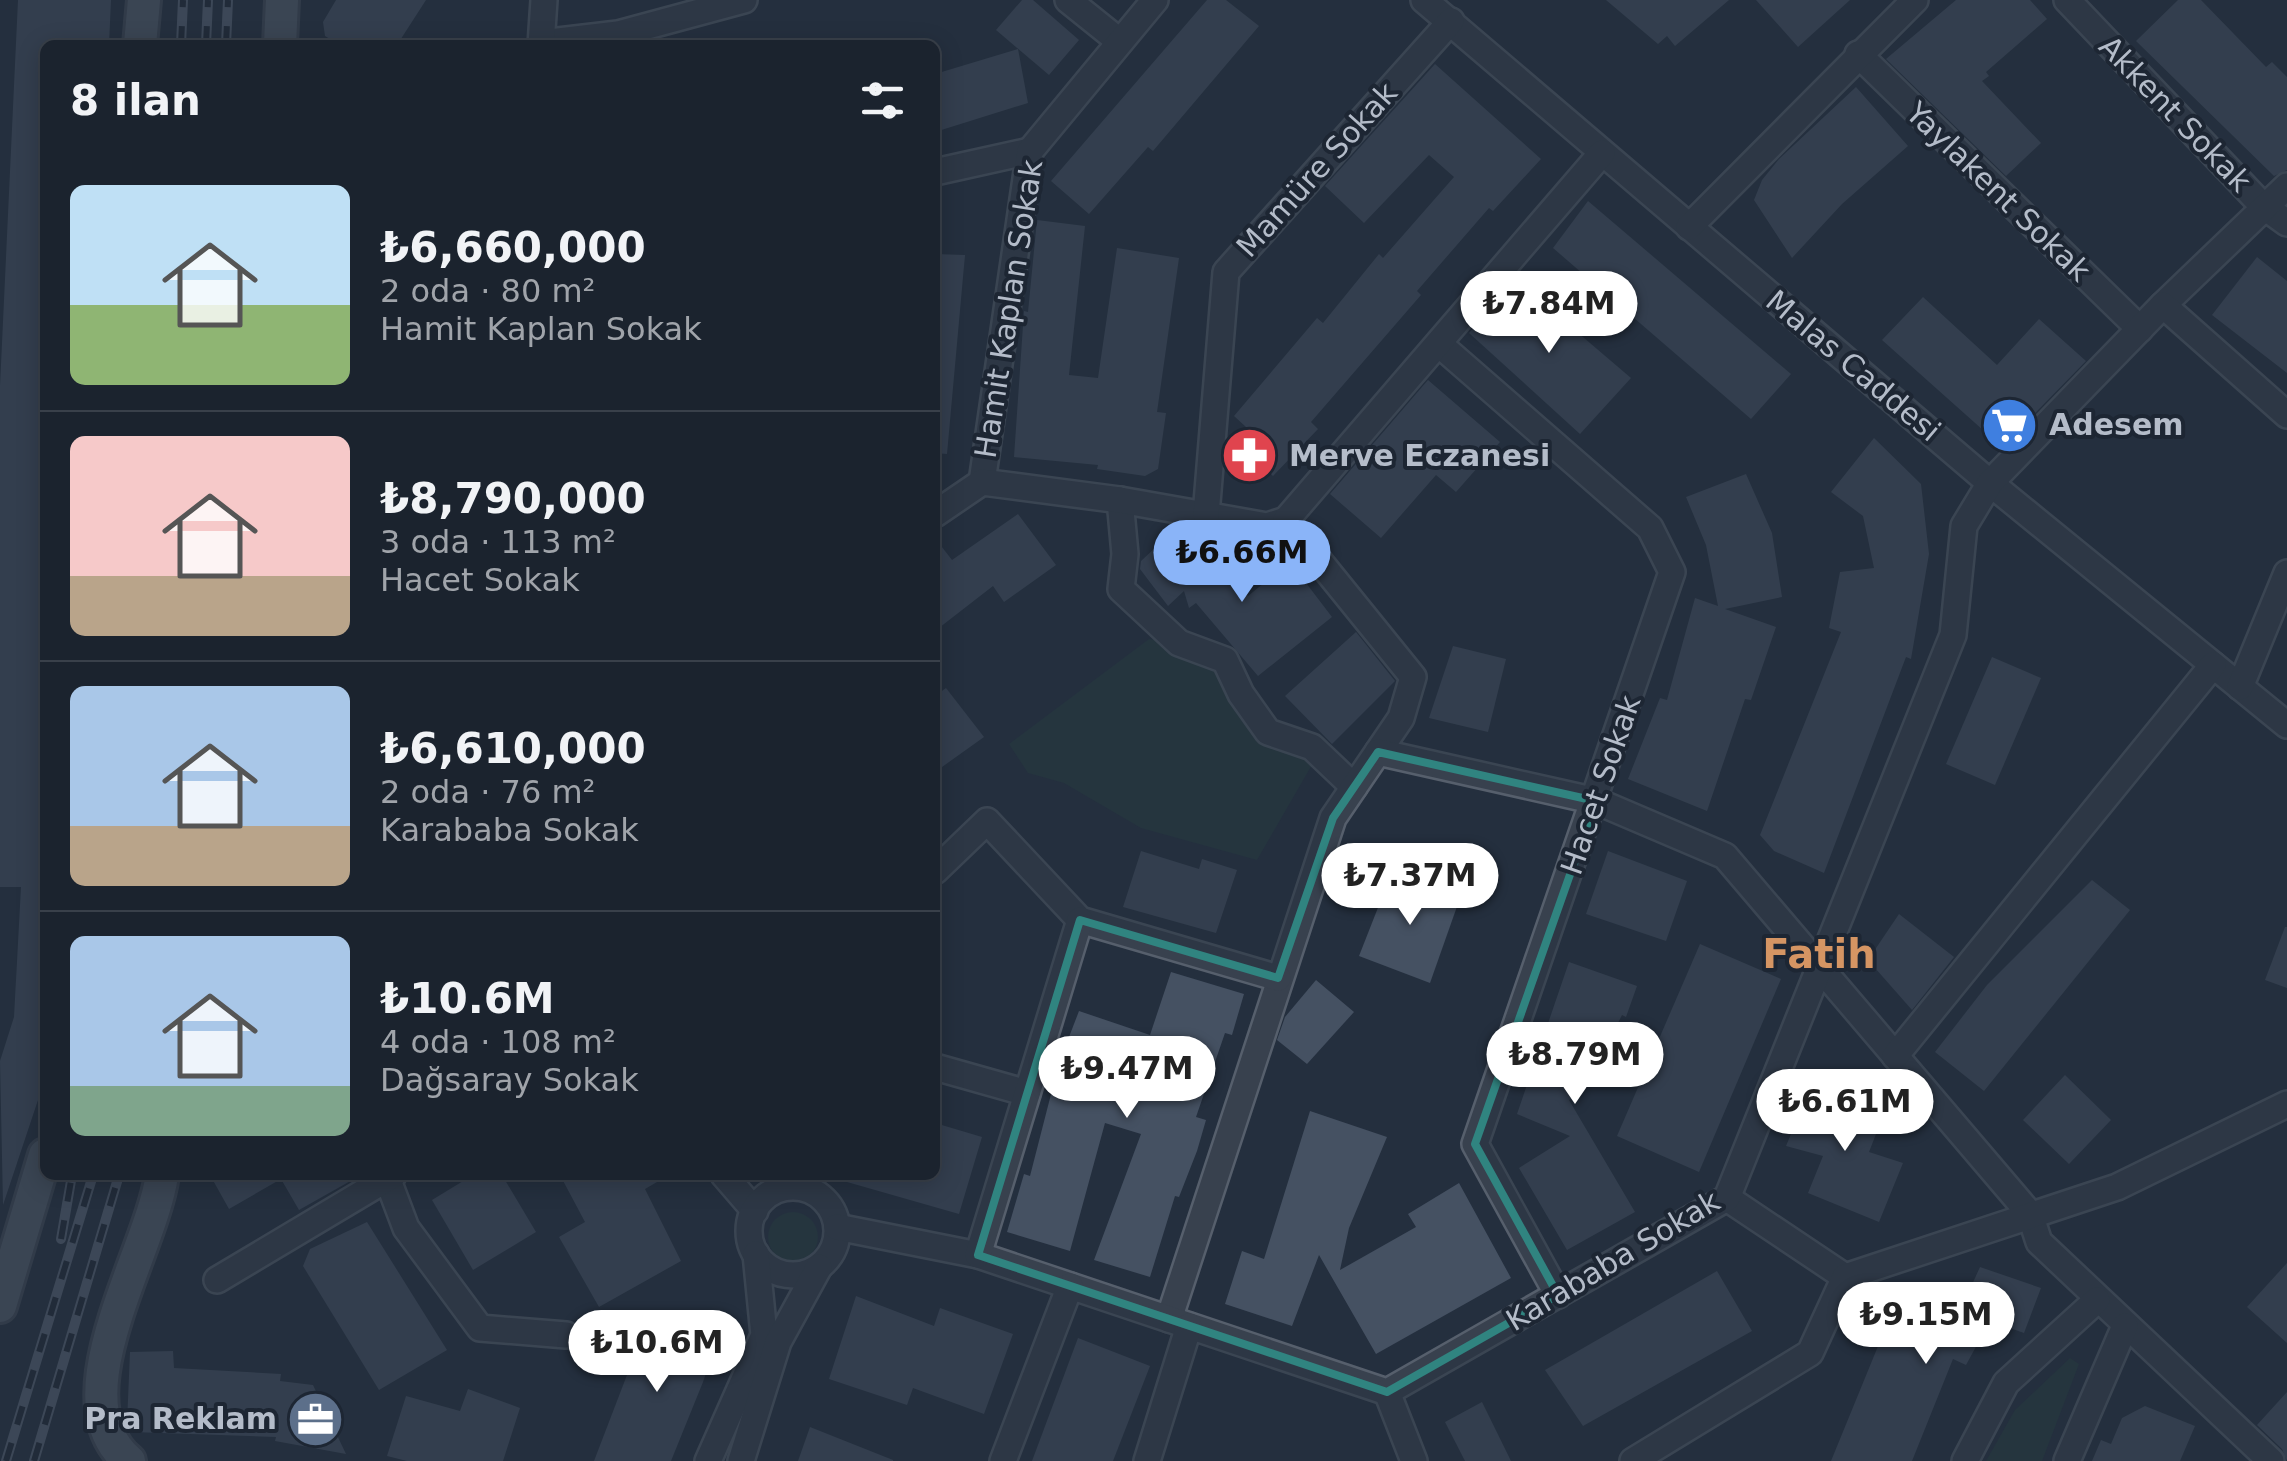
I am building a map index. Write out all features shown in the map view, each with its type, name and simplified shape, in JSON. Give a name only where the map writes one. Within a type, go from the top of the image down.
[{"type":"main road","points":[[140,40],[144,0]]},
{"type":"main road","points":[[280,40],[282,0]]},
{"type":"main road","points":[[0,1306],[40,1172]]},
{"type":"main road","points":[[129,1461],[113,1448],[99,1412],[105,1358],[160,1180]]},
{"type":"street","points":[[541,40],[544,0]]},
{"type":"street","points":[[572,40],[618,34],[744,0]]},
{"type":"street","points":[[1068,0],[1118,41]]},
{"type":"street","name":"Hamit Kaplan Sokak","points":[[982,482],[1030,151],[1155,0]]},
{"type":"street","name":"Malas Caddesi","points":[[1424,0],[1990,483],[2240,687],[2286,719]]},
{"type":"street","name":"Akkent Sokak","points":[[2067,0],[2262,205],[2287,222]]},
{"type":"street","points":[[1689,226],[1909,2]]},
{"type":"street","name":"Mamüre Sokak","points":[[1206,515],[1226,272],[1450,21]]},
{"type":"street","name":"Yaylakent Sokak","points":[[1858,54],[2140,329]]},
{"type":"street","points":[[940,171],[1030,151]]},
{"type":"street","points":[[1147,1461],[1179,1322],[1278,978],[1333,818],[1401,718],[1413,677],[1286,520],[1602,153]]},
{"type":"street","name":"Karababa Sokak","points":[[1387,1392],[1727,1198],[1954,634],[1964,526],[1990,483],[2262,205],[2287,186]]},
{"type":"street","points":[[2163,305],[2287,415]]},
{"type":"street","name":"Hacet Sokak","points":[[1439,344],[1650,528],[1672,572],[1596,802],[1475,1144],[1558,1295]]},
{"type":"street","name":"Hamit Kaplan Sokak","points":[[940,511],[982,482],[1120,500],[1267,526],[1286,520]]},
{"type":"street","points":[[1120,500],[1125,554],[1122,590],[1179,643],[1225,660],[1241,694],[1268,732],[1312,747],[1354,787]]},
{"type":"street","points":[[2240,687],[2287,573]]},
{"type":"street","points":[[1895,1056],[2213,665]]},
{"type":"street","points":[[1378,752],[1596,802],[1725,856],[2030,1214],[2039,1242],[2271,1461]]},
{"type":"street","points":[[940,866],[987,821],[1080,920],[1278,978]]},
{"type":"street","points":[[978,1254],[1080,920]]},
{"type":"street","points":[[940,1068],[1027,1094]]},
{"type":"street","points":[[1633,1461],[1810,1353],[1845,1277],[2117,1187],[2287,1104]]},
{"type":"street","points":[[217,1280],[382,1180]]},
{"type":"street","points":[[390,1180],[406,1228],[480,1328],[566,1335]]},
{"type":"street","points":[[728,1180],[755,1211]]},
{"type":"street","points":[[708,1461],[764,1335],[756,1254],[749,1228],[755,1211],[770,1194],[798,1187],[825,1200],[838,1228],[836,1242],[778,1342],[741,1461]]},
{"type":"street","points":[[1727,1198],[1845,1277]]},
{"type":"street","points":[[838,1228],[978,1254],[1387,1392],[1414,1461]]},
{"type":"street","points":[[756,1254],[765,1264],[790,1275],[819,1267]]},
{"type":"street","points":[[1003,1461],[1070,1286]]},
{"type":"street","points":[[1965,1461],[2006,1384],[2098,1300]]},
{"type":"street","points":[[2067,1461],[2125,1326]]},
{"type":"highlighted area","points":[[1378,752],[1596,801],[1475,1144],[1558,1295],[1387,1392],[978,1255],[1080,920],[1278,978],[1333,818]]},
{"type":"green space","points":[[1149,639],[1197,646],[1217,668],[1235,710],[1313,763],[1257,860],[1141,828],[1064,783],[1028,773],[1009,744]]},
{"type":"green space","points":[[793,1212],[811,1219],[818,1237],[811,1255],[793,1262],[775,1255],[768,1237],[775,1219]]},
{"type":"green space","points":[[2070,1358],[2079,1364],[2042,1461],[1986,1461],[2015,1410]]},
{"type":"building","points":[[18,0],[111,0],[109,40],[40,40],[40,1094],[3,1205],[0,1061],[14,1017],[21,887],[0,887],[0,386]]},
{"type":"building","points":[[336,0],[426,0],[400,40],[332,40],[325,36],[323,22]]},
{"type":"building","points":[[1022,0],[1033,0],[1079,40],[1049,75],[996,30]]},
{"type":"building","points":[[1207,0],[1226,0],[1259,26],[1153,151],[1148,147],[1089,214],[1051,181]]},
{"type":"building","points":[[1606,0],[1729,0],[1675,46],[1667,36],[1658,44]]},
{"type":"building","points":[[1756,0],[1850,0],[1798,47]]},
{"type":"building","points":[[1956,0],[2030,0],[2047,19],[1986,72],[1989,76],[1982,81],[2041,143],[2006,176],[1886,59]]},
{"type":"building","points":[[2178,0],[2201,0],[2266,67],[2272,62],[2287,77],[2287,170],[2274,176],[2136,41]]},
{"type":"building","points":[[1018,49],[1028,103],[940,130],[940,72]]},
{"type":"building","points":[[1435,64],[1541,159],[1493,211],[1489,208],[1417,291],[1421,295],[1311,422],[1318,429],[1273,476],[1253,456],[1257,452],[1241,436],[1246,427],[1234,416],[1317,318],[1323,323],[1379,254],[1383,258],[1454,177],[1429,155],[1364,223],[1325,186]]},
{"type":"building","points":[[1856,87],[1908,146],[1842,204],[1792,258],[1754,200],[1762,180],[1779,159]]},
{"type":"building","points":[[1588,201],[1791,374],[1751,419],[1553,248]]},
{"type":"building","points":[[1037,220],[1085,226],[1069,375],[1098,378],[1117,248],[1179,258],[1157,412],[1166,413],[1158,469],[1145,476],[1097,469],[1098,465],[1014,457],[1024,311],[1028,312]]},
{"type":"building","points":[[940,254],[965,255],[947,454],[940,453]]},
{"type":"building","points":[[2257,257],[2287,281],[2287,373],[2212,315]]},
{"type":"building","points":[[1515,279],[1631,378],[1580,434],[1469,333]]},
{"type":"building","points":[[1923,297],[1997,365],[2039,319],[2086,361],[2002,447],[1882,340]]},
{"type":"building","points":[[1428,380],[1500,442],[1456,492],[1436,475],[1381,538],[1330,494]]},
{"type":"building","points":[[1874,438],[1921,484],[1929,554],[1911,659],[1906,657],[1824,873],[1774,851],[1760,835],[1841,632],[1829,628],[1840,572],[1874,568],[1863,516],[1831,492]]},
{"type":"building","points":[[1746,474],[1772,533],[1782,597],[1725,609],[1776,627],[1751,700],[1745,699],[1707,811],[1628,779],[1660,698],[1667,700],[1695,598],[1718,606],[1706,545],[1686,497]]},
{"type":"building","points":[[1018,514],[1056,565],[1004,602],[993,586],[940,627],[940,544],[952,560]]},
{"type":"building","points":[[1156,547],[1167,560],[1177,554],[1192,555],[1201,565],[1216,553],[1248,596],[1290,562],[1332,617],[1258,676],[1196,603],[1189,608],[1184,591],[1168,606],[1140,569],[1141,561]]},
{"type":"building","points":[[1356,632],[1395,681],[1332,744],[1285,696]]},
{"type":"building","points":[[1453,646],[1506,659],[1488,732],[1429,718]]},
{"type":"building","points":[[1992,657],[2041,678],[1995,785],[1946,764]]},
{"type":"building","points":[[946,688],[984,737],[940,768],[940,692]]},
{"type":"building","points":[[1141,851],[1199,869],[1202,859],[1237,870],[1216,933],[1123,907]]},
{"type":"building","points":[[1608,851],[1687,881],[1666,941],[1586,914]]},
{"type":"building","points":[[1392,872],[1460,898],[1430,983],[1359,956]]},
{"type":"building","points":[[2092,880],[2130,910],[1984,1091],[1935,1052],[1987,985]]},
{"type":"building","points":[[1899,914],[1954,957],[1912,1010],[1868,960]]},
{"type":"building","points":[[2287,927],[2287,988],[2265,980]]},
{"type":"building","points":[[1700,944],[1781,979],[1699,1172],[1617,1136]]},
{"type":"building","points":[[1569,962],[1637,986],[1626,1017],[1622,1015],[1584,1091],[1569,1100],[1635,1212],[1567,1250],[1519,1168],[1570,1136],[1517,1114]]},
{"type":"building","points":[[1171,972],[1244,994],[1232,1035],[1225,1033],[1196,1117],[1206,1120],[1179,1197],[1175,1196],[1150,1277],[1094,1260],[1141,1134],[1105,1123],[1070,1251],[1007,1232],[1024,1174],[1030,1176],[1059,1063],[1079,1011],[1150,1035]]},
{"type":"building","points":[[1316,980],[1354,1012],[1307,1064],[1277,1040],[1285,1017]]},
{"type":"building","points":[[2065,1075],[2111,1120],[2069,1164],[2023,1120]]},
{"type":"building","points":[[1811,1086],[1883,1116],[1869,1152],[1903,1163],[1879,1222],[1808,1193],[1823,1156],[1786,1146]]},
{"type":"building","points":[[1310,1111],[1387,1137],[1349,1228],[1340,1270],[1416,1227],[1408,1214],[1459,1183],[1511,1278],[1376,1354],[1319,1255],[1292,1326],[1225,1304],[1242,1251],[1264,1259]]},
{"type":"building","points":[[940,1124],[982,1137],[959,1214],[840,1180],[940,1180]]},
{"type":"building","points":[[213,1180],[279,1180],[229,1209]]},
{"type":"building","points":[[282,1180],[352,1180],[299,1210]]},
{"type":"building","points":[[465,1180],[505,1180],[536,1232],[473,1270],[432,1200]]},
{"type":"building","points":[[563,1180],[660,1180],[645,1189],[681,1261],[599,1307],[559,1237],[585,1222]]},
{"type":"building","points":[[367,1222],[447,1350],[379,1390],[303,1266],[310,1249]]},
{"type":"building","points":[[2287,1263],[2287,1343],[2247,1307]]},
{"type":"building","points":[[1980,1267],[2041,1288],[2024,1333],[1990,1321],[1966,1365],[1953,1359],[1912,1461],[1831,1461],[1883,1334],[1906,1338],[1924,1296],[1960,1311]]},
{"type":"building","points":[[1717,1271],[1752,1331],[1583,1426],[1545,1370]]},
{"type":"building","points":[[856,1296],[934,1326],[940,1308],[1013,1334],[984,1414],[913,1388],[907,1405],[829,1379]]},
{"type":"building","points":[[650,1315],[716,1344],[703,1382],[671,1461],[594,1461]]},
{"type":"building","points":[[1078,1338],[1150,1366],[1113,1461],[1032,1461]]},
{"type":"building","points":[[173,1351],[174,1368],[281,1374],[280,1381],[313,1385],[346,1454],[275,1441],[276,1437],[132,1432],[127,1423],[130,1352]]},
{"type":"building","points":[[468,1389],[520,1408],[503,1461],[407,1461],[387,1456],[406,1396],[460,1411]]},
{"type":"building","points":[[2287,1392],[2287,1461],[2282,1449],[2257,1425]]},
{"type":"building","points":[[1482,1402],[1511,1461],[1465,1461],[1445,1422]]},
{"type":"building","points":[[2145,1406],[2195,1426],[2180,1461],[2092,1461],[2101,1440],[2111,1444],[2122,1418]]},
{"type":"building","points":[[810,1427],[893,1460],[893,1461],[798,1461]]},
{"type":"railway","points":[[181,40],[183,0]]},
{"type":"railway","points":[[206,40],[208,0]]},
{"type":"railway","points":[[226,40],[228,0]]},
{"type":"railway","points":[[61,1239],[71,1180]]},
{"type":"railway","points":[[6,1461],[91,1180]]},
{"type":"railway","points":[[34,1461],[118,1180]]},
{"type":"place","name":"Adesem","points":[[2010,425]]},
{"type":"place","name":"Merve Eczanesi","points":[[1250,456]]},
{"type":"place","name":"Pra Reklam","points":[[316,1419]]},
{"type":"district","name":"Fatih","points":[[1819,954]]}]
